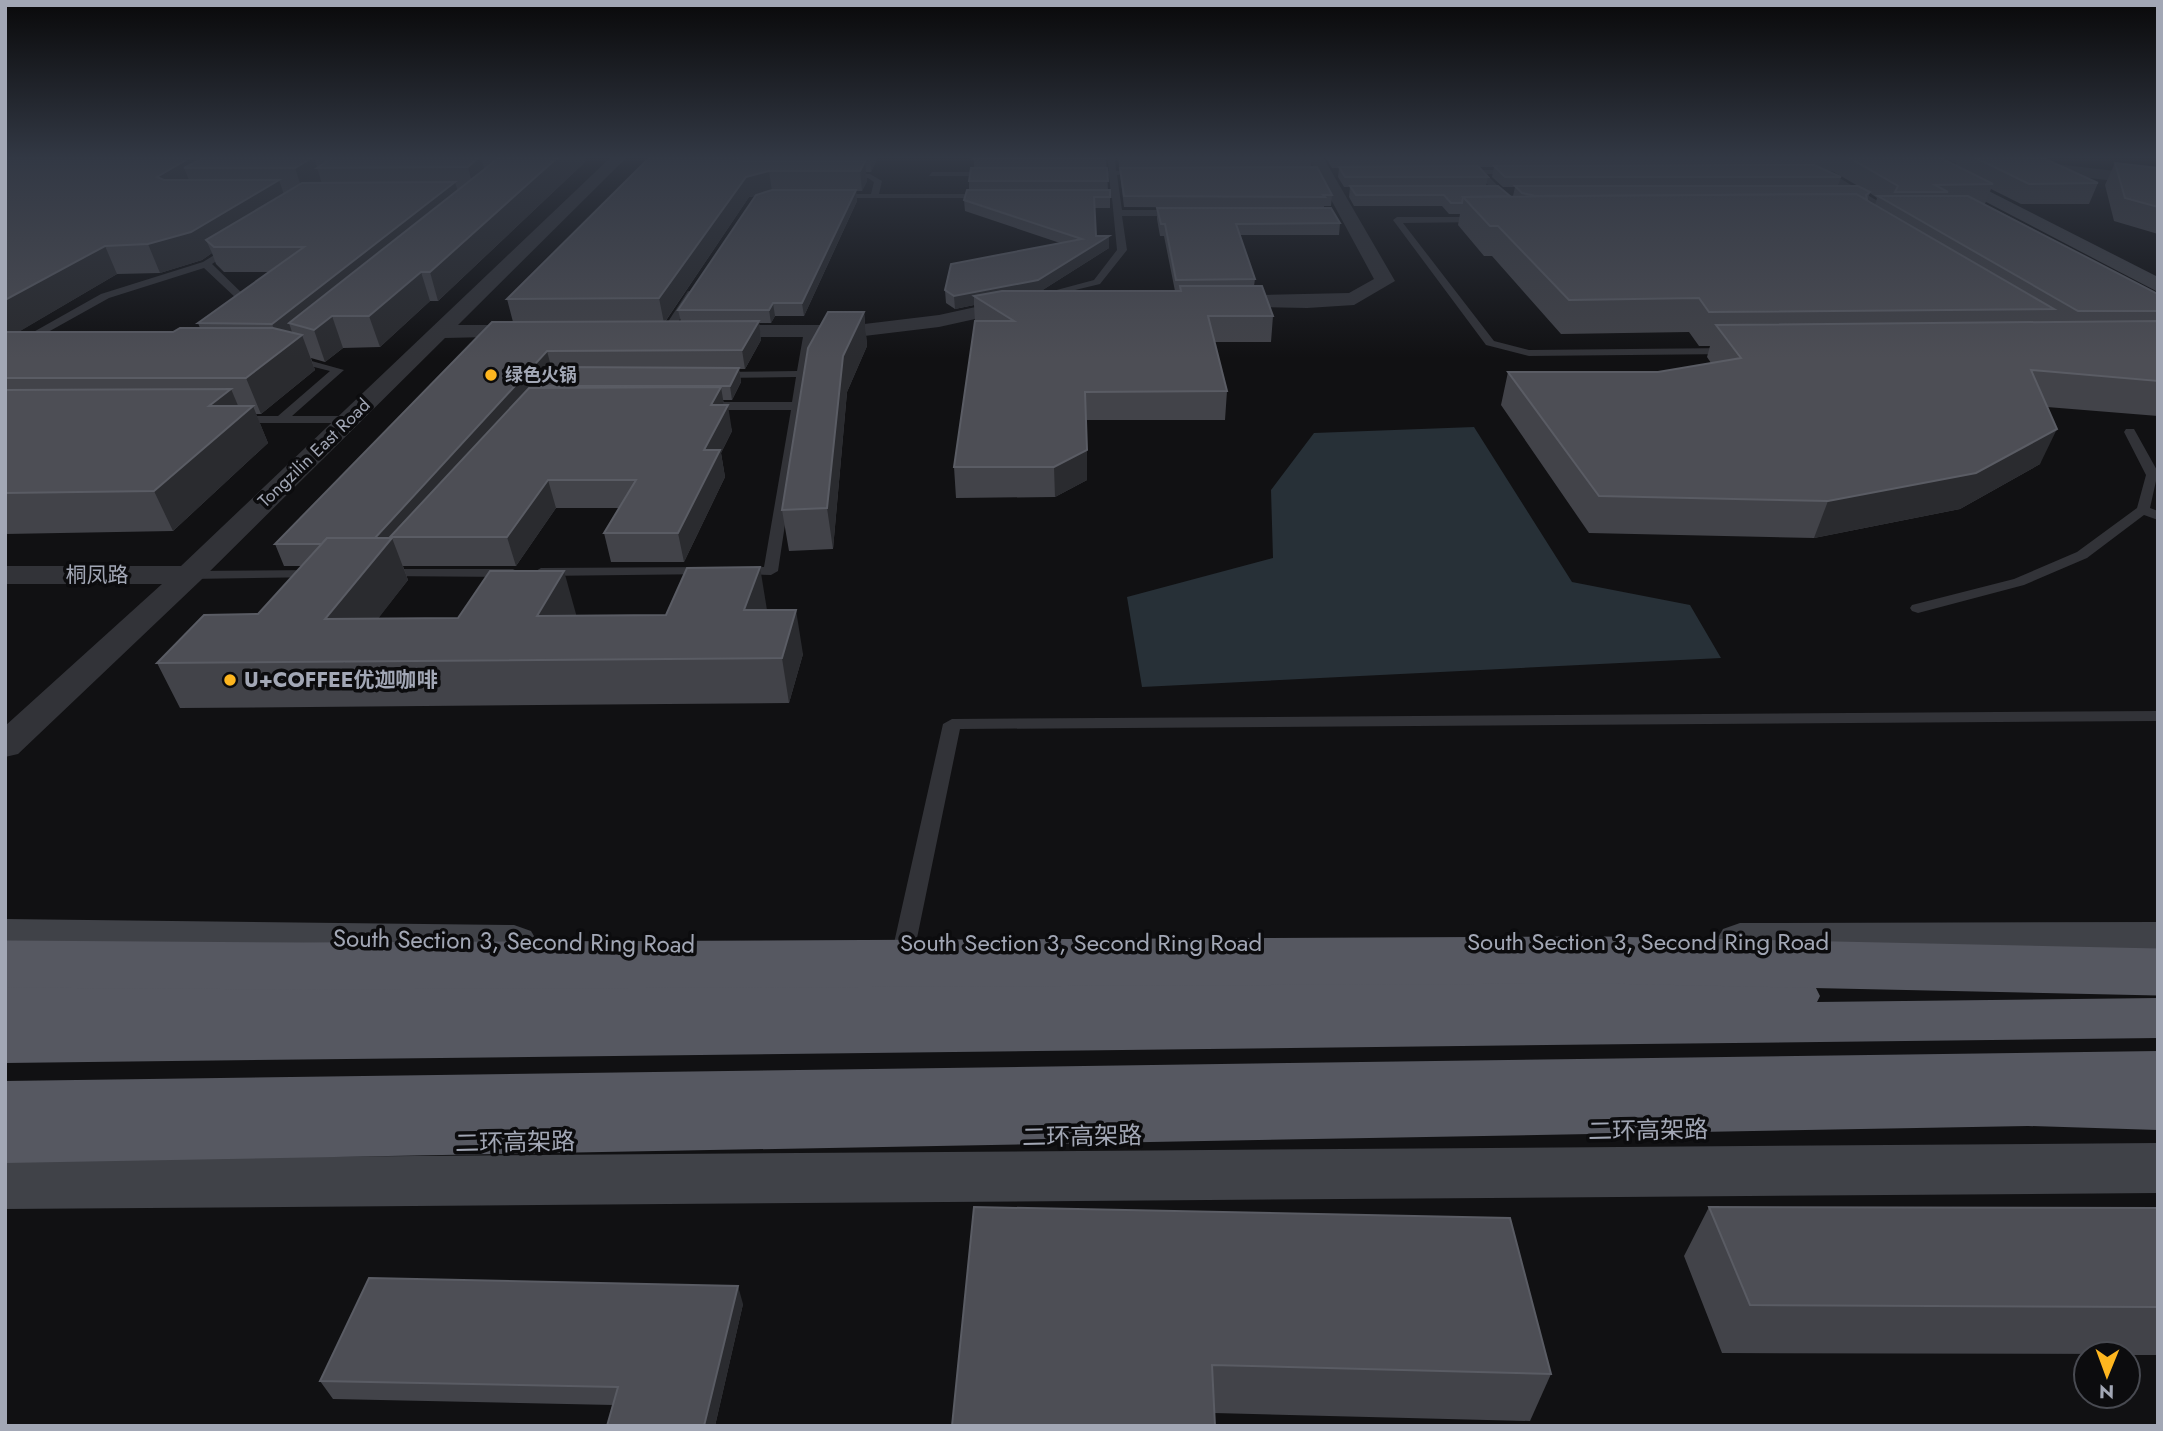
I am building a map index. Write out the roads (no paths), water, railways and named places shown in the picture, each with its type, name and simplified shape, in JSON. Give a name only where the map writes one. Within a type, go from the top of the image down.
[{"type":"highway","points":[[5,964],[332,966],[1604,960],[2158,972]]},
{"type":"highway","points":[[5,1002],[901,997],[2158,996]]},
{"type":"highway","points":[[5,1042],[2158,1018]]},
{"type":"highway","points":[[5,1104],[2158,1073]]},
{"type":"highway","points":[[5,1139],[2014,1103],[2158,1107]]},
{"type":"highway","name":"二环高架路","points":[[5,1147],[2158,1123]]},
{"type":"main road","points":[[2034,224],[2158,286]]},
{"type":"main road","name":"South Section 3, Second Ring Road","points":[[5,936],[194,936],[576,944],[2158,939]]},
{"type":"main road","points":[[576,944],[901,997]]},
{"type":"main road","points":[[5,1184],[2158,1168]]},
{"type":"street","name":"Tongzilin East Road","points":[[5,746],[189,575],[551,224]]},
{"type":"street","points":[[1200,302],[1354,299],[1385,281],[1347,224]]},
{"type":"street","points":[[641,331],[856,331],[939,321],[1026,302],[1093,302]]},
{"type":"street","points":[[440,332],[547,331]]},
{"type":"street","name":"桐凤路","points":[[5,575],[189,575]]},
{"type":"lane","points":[[1026,302],[1097,282],[1122,250],[1120,224]]},
{"type":"lane","points":[[1400,224],[1490,343],[1529,352],[1748,351]]},
{"type":"lane","points":[[5,354],[105,296],[206,264],[240,242]]},
{"type":"lane","points":[[206,264],[243,299],[222,313]]},
{"type":"lane","points":[[667,331],[696,288]]},
{"type":"lane","points":[[383,570],[771,571],[809,331]]},
{"type":"lane","points":[[281,420],[338,370],[281,357],[298,348]]},
{"type":"lane","points":[[5,354],[33,356]]},
{"type":"lane","points":[[707,374],[802,374]]},
{"type":"lane","points":[[700,406],[798,406]]},
{"type":"lane","points":[[226,420],[349,420]]},
{"type":"lane","points":[[1918,608],[2019,582],[2082,555],[2150,513],[2153,475],[2130,432]]},
{"type":"lane","points":[[189,575],[328,574]]},
{"type":"lane","points":[[905,943],[952,724],[2158,716]]},
{"type":"place","name":"绿色火锅","points":[[491,375]]},
{"type":"place","name":"U+COFFEE优迦咖啡","points":[[230,680]]}]
